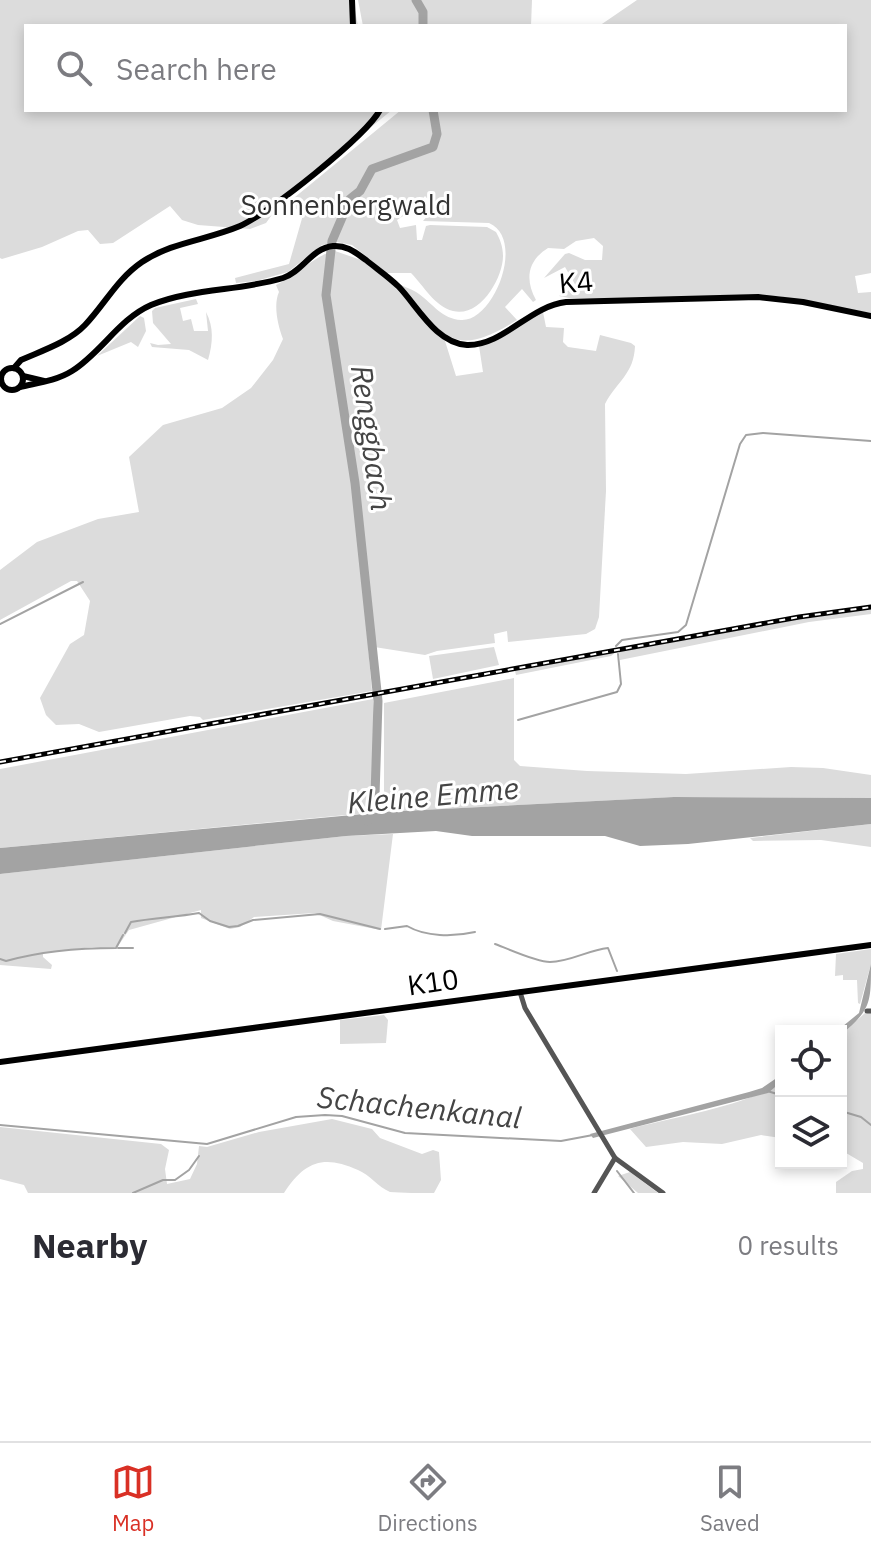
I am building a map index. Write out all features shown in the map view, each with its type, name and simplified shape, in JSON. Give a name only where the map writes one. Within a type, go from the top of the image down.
[{"type":"main road","points":[[352,0],[353,24]]},
{"type":"main road","points":[[9,390],[0,380],[4,371],[78,331],[119,282],[143,262],[177,245],[241,226],[295,189],[366,129],[379,112]]},
{"type":"main road","name":"K4","points":[[44,381],[76,369],[134,316],[152,305],[285,277],[329,246],[345,247],[392,281],[442,335],[465,345],[492,339],[546,307],[566,302],[758,297],[803,302],[871,316]]},
{"type":"main road","points":[[20,387],[26,358]]},
{"type":"main road","points":[[14,368],[44,381]]},
{"type":"main road","points":[[0,390],[44,381]]},
{"type":"main road","name":"K10","points":[[0,1062],[871,945]]},
{"type":"street","points":[[520,992],[525,1008],[615,1158],[663,1193]]},
{"type":"street","points":[[594,1193],[615,1158]]},
{"type":"green space","name":"Sonnenbergwald","points":[[0,0],[353,0],[358,24],[24,24],[24,112],[390,112],[284,198],[266,223],[250,229],[198,225],[182,220],[170,206],[113,243],[100,244],[88,230],[78,231],[42,247],[0,258]]},
{"type":"green space","points":[[358,0],[532,0],[531,24],[363,24]]},
{"type":"green space","points":[[637,0],[871,0],[871,273],[855,276],[858,293],[871,292],[871,313],[778,296],[603,299],[559,296],[576,286],[565,267],[544,278],[565,254],[585,260],[602,260],[603,246],[594,238],[576,241],[564,249],[548,248],[541,253],[532,265],[529,278],[536,300],[533,302],[522,289],[505,307],[517,320],[495,333],[462,340],[438,328],[399,284],[417,293],[448,317],[461,320],[473,317],[494,294],[505,261],[505,245],[500,232],[489,223],[423,221],[435,207],[425,196],[417,206],[425,214],[423,216],[412,210],[397,220],[400,228],[416,225],[417,240],[422,240],[426,226],[430,225],[487,227],[499,237],[503,256],[499,275],[488,294],[472,308],[463,312],[446,308],[411,273],[387,273],[352,245],[337,242],[322,245],[288,272],[236,283],[235,278],[289,264],[303,215],[289,202],[399,112],[847,112],[847,24],[602,24]]},
{"type":"green space","points":[[335,251],[361,260],[389,281],[445,341],[456,376],[483,372],[479,346],[543,312],[546,327],[564,328],[563,342],[568,347],[596,351],[600,335],[635,346],[632,364],[605,404],[606,491],[599,617],[595,629],[586,634],[508,642],[507,631],[494,634],[495,643],[425,655],[368,646],[372,691],[203,720],[190,716],[99,732],[79,724],[56,725],[46,715],[40,698],[70,644],[84,635],[90,601],[77,581],[71,581],[0,620],[0,570],[37,542],[98,519],[139,512],[129,457],[163,425],[222,408],[251,388],[273,360],[283,339],[277,316],[279,292],[276,285]]},
{"type":"green space","points":[[196,299],[198,304],[180,308],[183,321],[191,319],[194,331],[208,331],[206,312],[212,335],[208,360],[189,350],[152,347],[150,343],[171,344],[153,323],[152,311]]},
{"type":"green space","points":[[140,316],[144,318],[146,331],[138,347],[131,342],[97,356]]},
{"type":"green space","points":[[871,609],[871,614],[809,622],[620,660],[619,652]]},
{"type":"green space","points":[[494,647],[499,665],[433,679],[429,656]]},
{"type":"green space","points":[[616,652],[611,656],[516,675],[515,671]]},
{"type":"green space","points":[[514,678],[514,760],[520,766],[686,774],[823,768],[871,775],[871,798],[674,797],[384,812],[384,703]]},
{"type":"green space","points":[[373,699],[375,763],[367,813],[0,848],[0,769]]},
{"type":"green space","points":[[871,824],[871,847],[821,840],[753,841],[750,838]]},
{"type":"green space","points":[[393,834],[381,930],[333,921],[315,913],[254,917],[240,927],[230,929],[201,918],[201,910],[129,930],[118,946],[111,949],[92,947],[43,953],[52,965],[51,969],[0,965],[0,874],[346,836]]},
{"type":"green space","points":[[871,949],[871,964],[860,1004],[857,980],[843,980],[843,975],[835,976],[836,954]]},
{"type":"green space","points":[[871,1012],[871,1193],[836,1193],[836,1182],[852,1171],[863,1169],[863,1163],[847,1154],[847,1030],[865,1013]]},
{"type":"green space","points":[[384,1015],[388,1020],[386,1043],[340,1044],[340,1020]]},
{"type":"green space","points":[[775,1086],[775,1137],[761,1135],[722,1144],[683,1142],[646,1147],[630,1129],[731,1104]]},
{"type":"green space","points":[[332,1119],[372,1129],[380,1138],[422,1154],[433,1150],[439,1152],[441,1180],[434,1193],[390,1192],[358,1170],[334,1162],[307,1168],[284,1193],[28,1193],[24,1185],[0,1179],[0,1127],[161,1144],[169,1150],[165,1169],[167,1184],[190,1179],[197,1164],[199,1146],[207,1147],[259,1132]]},
{"type":"green space","points":[[630,1172],[658,1193],[638,1193],[618,1176]]},
{"type":"shaded area","points":[[674,797],[871,798],[871,824],[688,844],[640,846],[605,836],[472,836],[436,831],[346,836],[0,874],[0,848],[384,812]]},
{"type":"shaded area","points":[[871,964],[867,1005],[847,1029],[844,1025],[859,1013]]},
{"type":"shaded area","points":[[775,1079],[775,1087],[768,1093],[593,1138],[590,1134],[762,1088]]},
{"type":"waterway","name":"Renggbach","points":[[416,0],[423,12],[423,24]]},
{"type":"waterway","name":"Renggbach","points":[[368,821],[375,796],[378,701],[355,483],[326,295],[332,241],[350,199],[360,191],[372,169],[433,147],[437,134],[433,112]]},
{"type":"waterway","points":[[616,646],[622,640],[678,632],[686,625],[740,444],[746,435],[763,433],[871,441]]},
{"type":"waterway","points":[[0,624],[83,582]]},
{"type":"waterway","points":[[518,720],[617,692],[621,684],[618,654]]},
{"type":"waterway","points":[[125,933],[131,922],[199,913],[210,921],[229,927],[253,920],[320,914],[380,929]]},
{"type":"waterway","points":[[385,929],[407,926],[440,935],[475,932]]},
{"type":"waterway","points":[[0,959],[6,961],[60,951],[116,948],[123,935]]},
{"type":"waterway","points":[[495,944],[530,958],[550,962],[608,948],[617,971]]},
{"type":"waterway","points":[[118,948],[133,948]]},
{"type":"waterway","points":[[767,1091],[775,1093]]},
{"type":"waterway","points":[[847,1113],[861,1117],[871,1125]]},
{"type":"waterway","name":"Schachenkanal","points":[[0,1125],[207,1144],[296,1117],[325,1115],[342,1116],[405,1133],[561,1141],[593,1135]]},
{"type":"waterway","points":[[133,1193],[163,1180],[175,1180],[189,1170],[199,1156]]},
{"type":"waterway","points":[[617,1171],[634,1193]]},
{"type":"railway","points":[[0,762],[799,617],[871,607]]},
{"type":"water label","name":"Kleine Emme","points":[[433,796]]}]
